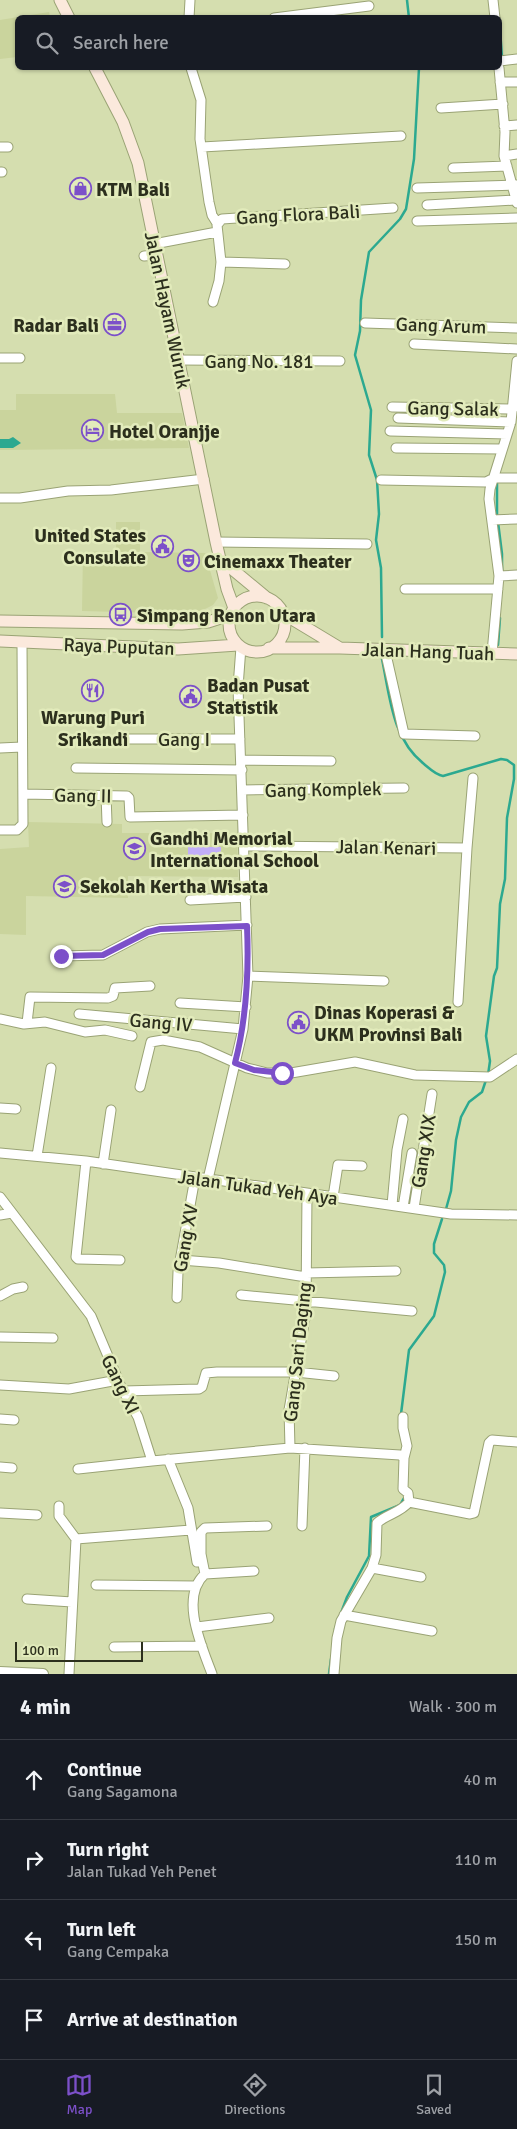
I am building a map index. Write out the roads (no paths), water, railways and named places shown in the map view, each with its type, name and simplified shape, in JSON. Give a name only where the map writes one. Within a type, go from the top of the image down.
[{"type":"main road","points":[[60,0],[68,15]]},
{"type":"main road","name":"Jalan Hayam Wuruk","points":[[100,70],[136,156],[151,251],[178,360],[232,611]]},
{"type":"main road","points":[[220,560],[269,599],[279,607],[282,613],[284,629],[276,644],[257,652],[242,647],[231,634],[229,628],[232,611],[239,602],[254,596],[269,599]]},
{"type":"main road","name":"Raya Puputan","points":[[0,621],[182,624],[208,622],[232,611]]},
{"type":"main road","name":"Jalan Hang Tuah","points":[[282,613],[340,648]]},
{"type":"main road","name":"Raya Puputan","points":[[0,641],[178,649],[242,647]]},
{"type":"main road","name":"Jalan Hang Tuah","points":[[269,648],[340,648],[517,654]]},
{"type":"street","points":[[189,15],[190,0]]},
{"type":"street","points":[[493,0],[495,15]]},
{"type":"street","points":[[298,15],[369,6]]},
{"type":"street","points":[[502,61],[517,59]]},
{"type":"street","points":[[192,70],[201,100],[202,147],[211,208],[217,227],[221,262],[219,281],[213,302]]},
{"type":"street","points":[[427,205],[516,201],[515,185],[504,156],[504,126],[499,70]]},
{"type":"street","points":[[500,82],[517,82]]},
{"type":"street","points":[[441,108],[502,104]]},
{"type":"street","points":[[504,126],[517,125]]},
{"type":"street","points":[[202,147],[401,136]]},
{"type":"street","points":[[504,156],[517,154]]},
{"type":"street","points":[[453,168],[507,166]]},
{"type":"street","points":[[417,188],[515,185]]},
{"type":"street","name":"Gang Flora Bali","points":[[151,251],[217,227],[226,218],[393,208]]},
{"type":"street","points":[[416,221],[517,218]]},
{"type":"street","points":[[221,262],[285,264]]},
{"type":"street","name":"Gang Arum","points":[[365,323],[517,328]]},
{"type":"street","points":[[414,344],[517,349]]},
{"type":"street","points":[[0,358],[20,358]]},
{"type":"street","name":"Gang No. 181","points":[[178,360],[340,361]]},
{"type":"street","points":[[492,653],[499,576],[490,499],[502,449],[511,428],[516,397],[517,362]]},
{"type":"street","name":"Gang Salak","points":[[392,407],[513,409]]},
{"type":"street","points":[[398,418],[511,428]]},
{"type":"street","points":[[390,431],[511,428]]},
{"type":"street","points":[[396,448],[502,449]]},
{"type":"street","points":[[381,480],[486,482],[494,478],[517,478]]},
{"type":"street","points":[[0,498],[20,498],[68,491],[111,490],[204,479]]},
{"type":"street","points":[[492,520],[517,519]]},
{"type":"street","points":[[216,542],[367,544]]},
{"type":"street","points":[[499,576],[517,575]]},
{"type":"street","points":[[405,589],[498,589]]},
{"type":"street","points":[[0,830],[17,830],[23,824],[22,642]]},
{"type":"street","points":[[208,1179],[243,1029],[248,976],[240,738],[239,664],[242,647]]},
{"type":"street","points":[[385,650],[404,734],[476,736]]},
{"type":"street","name":"Gang I","points":[[127,739],[240,738]]},
{"type":"street","points":[[0,748],[22,747]]},
{"type":"street","points":[[241,760],[331,761]]},
{"type":"street","points":[[76,768],[242,770]]},
{"type":"street","points":[[458,1002],[473,778]]},
{"type":"street","name":"Gang Komplek","points":[[242,790],[404,788]]},
{"type":"street","name":"Gang II","points":[[23,794],[128,796],[130,817],[243,815]]},
{"type":"street","points":[[106,796],[107,822]]},
{"type":"street","name":"Jalan Kenari","points":[[244,846],[467,848]]},
{"type":"street","points":[[190,900],[246,897]]},
{"type":"street","points":[[61,956],[103,955],[148,932],[160,929],[247,926]]},
{"type":"street","points":[[248,976],[384,981]]},
{"type":"street","points":[[27,1023],[30,997],[108,998],[113,996],[116,988],[150,986]]},
{"type":"street","points":[[180,1003],[246,1007]]},
{"type":"street","name":"Gang IV","points":[[79,1014],[243,1029]]},
{"type":"street","points":[[0,1019],[24,1024],[45,1022],[85,1032],[105,1030],[132,1036]]},
{"type":"street","points":[[140,1087],[151,1042],[154,1040],[175,1041],[200,1047],[246,1068],[267,1073],[290,1072],[355,1062],[415,1075],[490,1077],[495,1076],[506,1065],[517,1059]]},
{"type":"street","points":[[37,1156],[50,1068]]},
{"type":"street","name":"Gang XIX","points":[[414,1208],[432,1094]]},
{"type":"street","points":[[0,1108],[16,1110]]},
{"type":"street","points":[[103,1164],[111,1110]]},
{"type":"street","points":[[392,1205],[397,1150],[403,1119]]},
{"type":"street","name":"Jalan Tukad Yeh Aya","points":[[0,1153],[103,1164],[451,1214],[517,1215]]},
{"type":"street","points":[[403,1207],[412,1153]]},
{"type":"street","points":[[86,1162],[76,1257],[120,1260]]},
{"type":"street","points":[[333,1197],[338,1165],[362,1166]]},
{"type":"street","name":"Gang XV","points":[[177,1298],[178,1272],[196,1178]]},
{"type":"street","name":"Gang Sari Daging","points":[[307,1193],[306,1302],[304,1326],[289,1410],[290,1448],[400,1455],[404,1458]]},
{"type":"street","name":"Gang XI","points":[[0,1197],[90,1316],[118,1380],[138,1416],[152,1461]]},
{"type":"street","points":[[0,1215],[12,1213]]},
{"type":"street","points":[[181,1260],[219,1263],[306,1275],[396,1271]]},
{"type":"street","points":[[0,1296],[14,1288],[24,1287]]},
{"type":"street","points":[[242,1295],[412,1312]]},
{"type":"street","points":[[0,1337],[53,1338]]},
{"type":"street","points":[[124,1391],[198,1389],[202,1387],[206,1373],[217,1372],[296,1372],[334,1376]]},
{"type":"street","points":[[0,1385],[69,1390],[118,1380]]},
{"type":"street","points":[[334,1674],[337,1638],[344,1615],[372,1568],[376,1555],[376,1523],[382,1518],[401,1511],[409,1502],[408,1493],[402,1489],[404,1458],[407,1446],[403,1428],[403,1417]]},
{"type":"street","points":[[0,1419],[14,1420]]},
{"type":"street","points":[[409,1502],[470,1514],[474,1512],[489,1443],[496,1439],[517,1442]]},
{"type":"street","points":[[78,1469],[290,1448]]},
{"type":"street","points":[[302,1526],[305,1448]]},
{"type":"street","points":[[168,1459],[188,1508],[200,1580]]},
{"type":"street","points":[[0,1467],[12,1468]]},
{"type":"street","points":[[58,1506],[59,1515],[76,1539],[69,1674]]},
{"type":"street","points":[[0,1513],[37,1515]]},
{"type":"street","points":[[212,1674],[197,1627],[192,1597],[200,1580],[202,1529],[267,1526]]},
{"type":"street","points":[[76,1539],[191,1530]]},
{"type":"street","points":[[372,1568],[421,1577]]},
{"type":"street","points":[[96,1585],[200,1580],[254,1571]]},
{"type":"street","points":[[27,1599],[72,1602]]},
{"type":"street","points":[[344,1615],[432,1631]]},
{"type":"street","points":[[197,1627],[269,1618]]},
{"type":"street","points":[[114,1647],[202,1646]]},
{"type":"street","points":[[0,1672],[43,1674]]},
{"type":"water","points":[[13,437],[21,443],[13,448],[0,448],[0,439]]},
{"type":"waterway","points":[[407,0],[409,15]]},
{"type":"waterway","points":[[382,637],[381,568],[376,540],[379,514],[377,480],[369,455],[371,410],[355,355],[360,331],[361,300],[369,252],[400,219],[406,209],[414,159],[419,70]]},
{"type":"waterway","points":[[497,481],[497,515]]},
{"type":"waterway","points":[[498,522],[502,570]]},
{"type":"waterway","points":[[498,645],[500,618]]},
{"type":"waterway","points":[[382,659],[390,702],[399,730],[413,754],[431,770],[443,776],[501,759],[507,760],[514,765],[514,779],[507,818],[505,879],[500,904],[497,968],[494,976],[486,1036],[490,1061],[488,1075]]},
{"type":"waterway","points":[[446,1209],[451,1191],[456,1140],[461,1117],[469,1102],[482,1092],[486,1080]]},
{"type":"waterway","points":[[401,1414],[409,1350],[434,1316],[445,1272],[444,1265],[434,1253],[434,1244],[442,1219]]},
{"type":"waterway","points":[[335,1629],[347,1597],[369,1556],[371,1517],[400,1505],[404,1498]]},
{"type":"waterway","points":[[329,1674],[331,1659]]},
{"type":"place","name":"KTM Bali","points":[[80,189]]},
{"type":"place","name":"Radar Bali","points":[[115,325]]},
{"type":"place","name":"Hotel Oranjje","points":[[93,431]]},
{"type":"place","name":"United States Consulate","points":[[162,546]]},
{"type":"place","name":"Cinemaxx Theater","points":[[188,561]]},
{"type":"place","name":"Simpang Renon Utara","points":[[121,615]]},
{"type":"place","name":"Warung Puri Srikandi","points":[[93,691]]},
{"type":"place","name":"Badan Pusat Statistik","points":[[191,696]]},
{"type":"place","name":"Gandhi Memorial International School","points":[[134,849]]},
{"type":"place","name":"Sekolah Kertha Wisata","points":[[64,886]]},
{"type":"place","name":"Dinas Koperasi & UKM Provinsi Bali","points":[[298,1023]]}]
